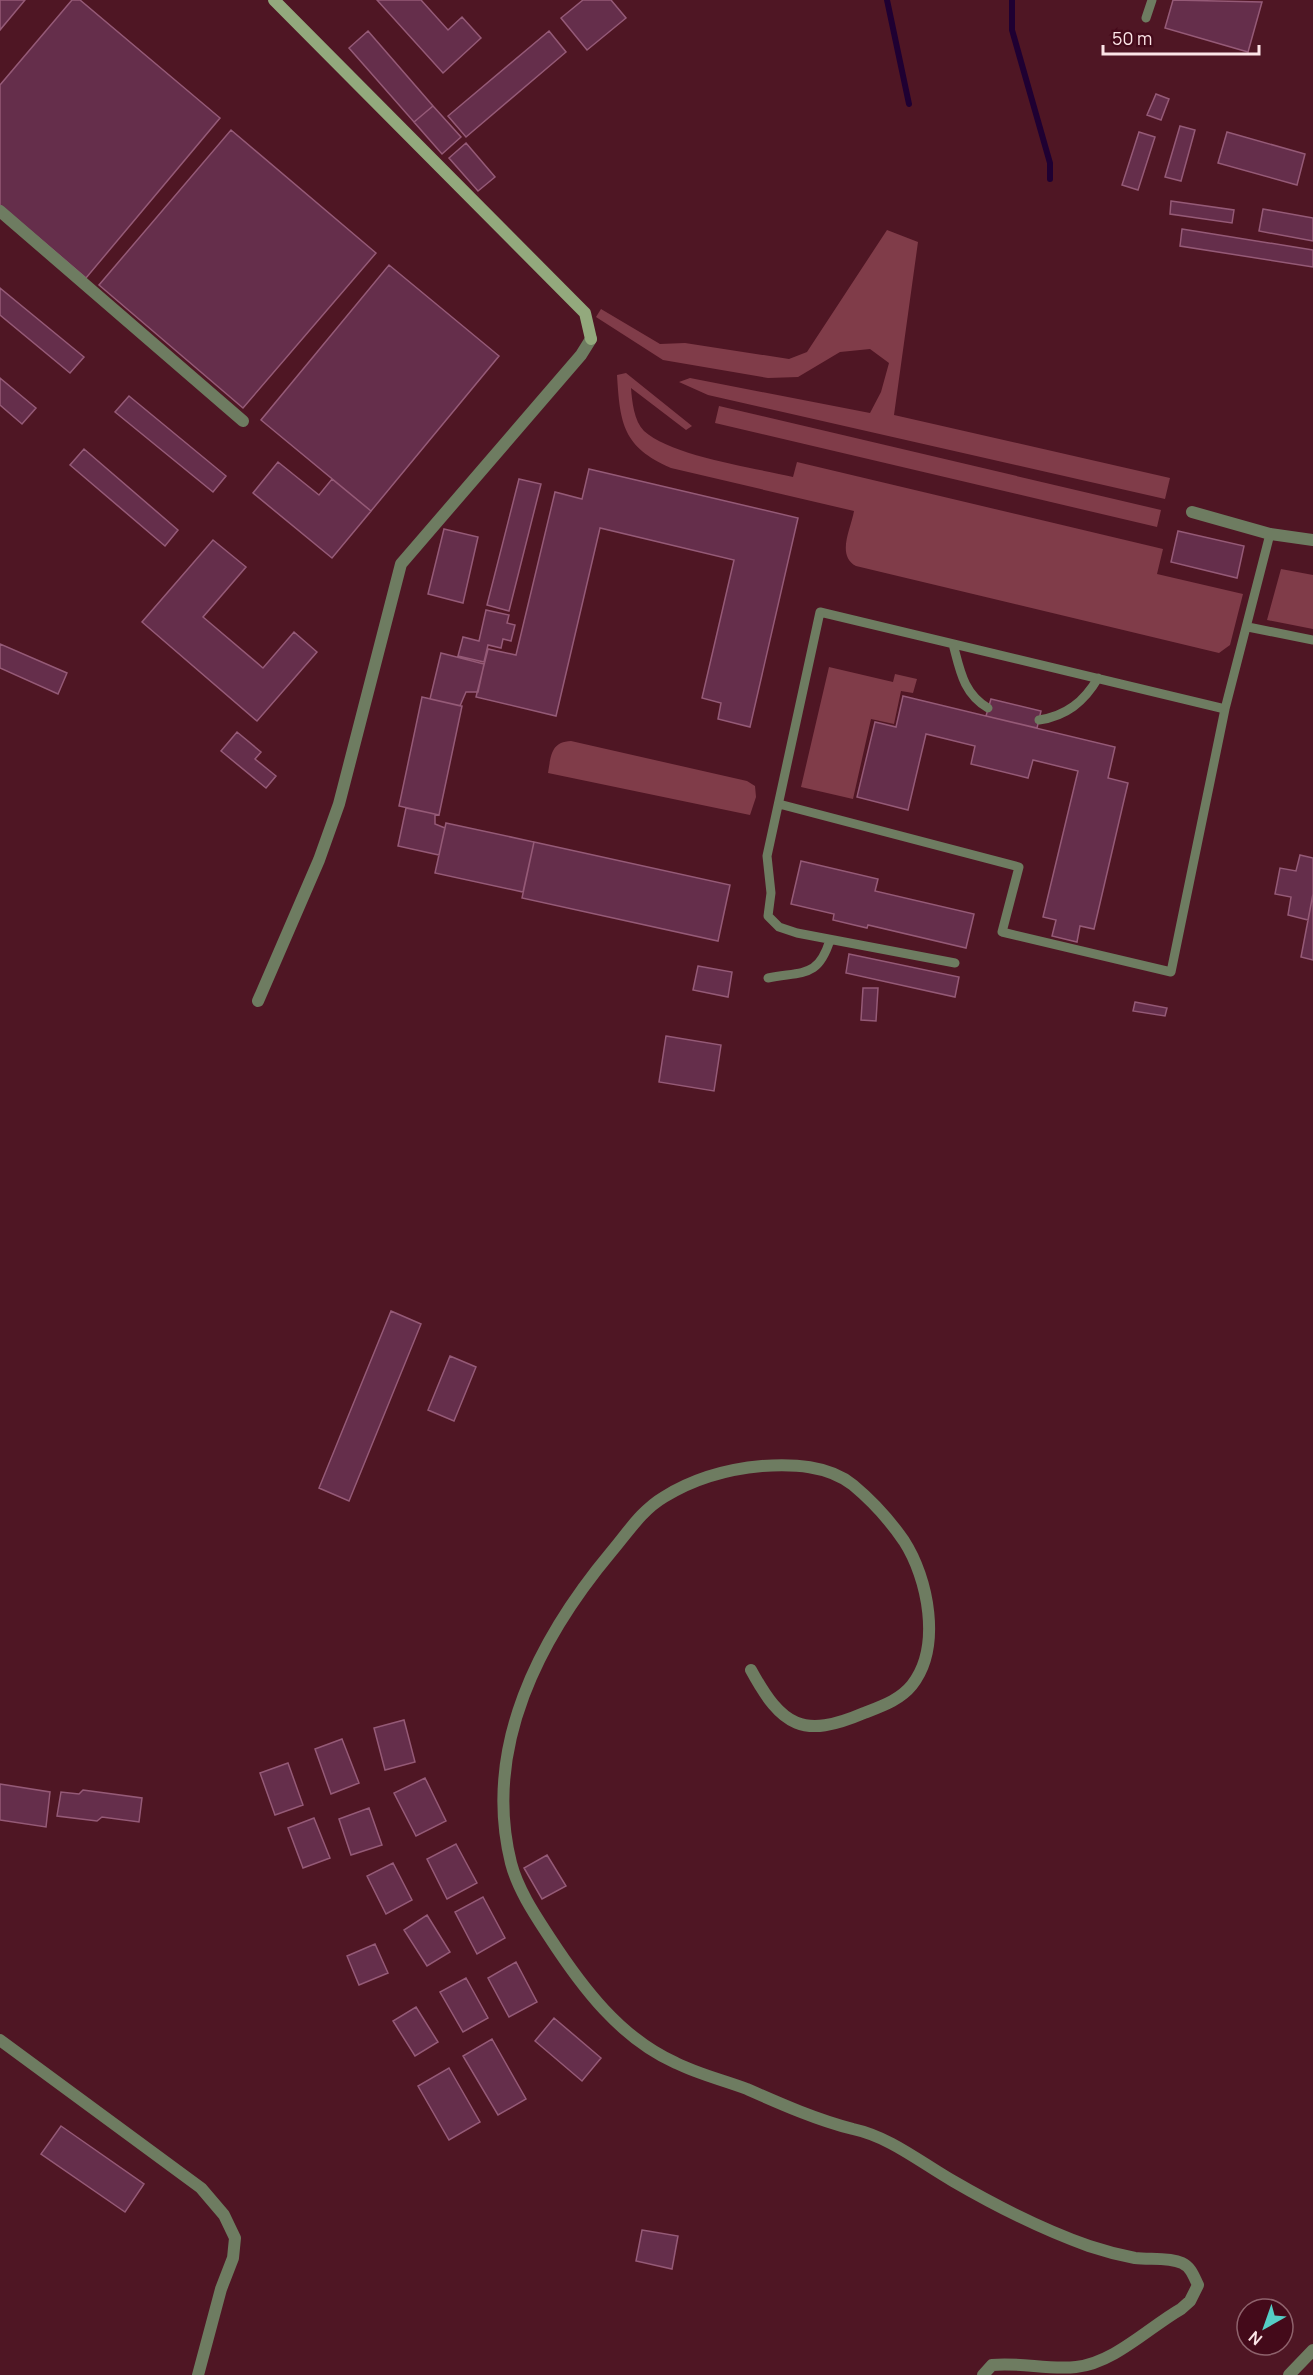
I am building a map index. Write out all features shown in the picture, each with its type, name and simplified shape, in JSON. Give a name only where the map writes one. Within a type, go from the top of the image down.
[{"type":"street","points":[[258,1001],[319,860],[339,804],[401,564],[581,355],[591,339],[585,313],[274,0]]},
{"type":"street","points":[[0,211],[243,421]]},
{"type":"street","points":[[1192,512],[1270,534],[1313,540]]},
{"type":"street","points":[[751,1670],[775,1706],[803,1726],[817,1728],[892,1702],[914,1682],[922,1668],[929,1633],[924,1589],[906,1544],[853,1485],[837,1476],[815,1468],[766,1466],[734,1469],[680,1488],[660,1499],[644,1513],[588,1579],[537,1660],[524,1690],[513,1726],[506,1764],[504,1803],[512,1866],[528,1901],[580,1984],[625,2030],[674,2063],[712,2075],[829,2123],[862,2131],[896,2145],[931,2168],[1007,2211],[1078,2241],[1134,2258],[1183,2264],[1190,2269],[1198,2285],[1190,2301],[1181,2309],[1097,2363],[1075,2367],[1010,2363],[992,2365],[983,2375]]},
{"type":"street","points":[[0,2040],[201,2188],[224,2215],[235,2238],[233,2258],[220,2289],[198,2375]]},
{"type":"street","points":[[1289,2375],[1313,2350]]},
{"type":"lane","points":[[1146,18],[1152,0]]},
{"type":"lane","points":[[779,804],[1019,867],[1002,932],[1171,972],[1225,709],[1248,627],[1270,534]]},
{"type":"lane","points":[[956,963],[830,940],[779,927],[768,916],[771,893],[767,856],[820,612],[1225,709]]},
{"type":"lane","points":[[1248,627],[1313,640]]},
{"type":"lane","points":[[953,644],[961,677],[970,694],[988,708]]},
{"type":"lane","points":[[1039,720],[1055,718],[1079,704],[1098,678]]},
{"type":"lane","points":[[768,978],[812,970],[824,961],[830,940]]},
{"type":"shaded area","points":[[887,230],[918,242],[894,415],[1170,478],[1165,499],[708,395],[679,382],[690,378],[870,413],[881,392],[889,363],[870,349],[840,352],[798,377],[768,378],[663,360],[596,317],[601,309],[660,344],[685,343],[789,359],[807,352]]},
{"type":"shaded area","points":[[626,373],[692,426],[686,430],[631,388],[636,416],[644,431],[657,440],[693,454],[793,477],[797,462],[1163,549],[1157,574],[1243,594],[1230,645],[1219,653],[856,566],[850,561],[846,549],[854,511],[671,468],[643,452],[627,432],[620,407],[617,375]]},
{"type":"shaded area","points":[[719,406],[1161,510],[1157,527],[715,423]]},
{"type":"shaded area","points":[[1281,569],[1313,575],[1313,629],[1267,620]]},
{"type":"shaded area","points":[[829,667],[893,682],[895,674],[917,679],[913,693],[901,691],[894,724],[871,719],[853,799],[801,787]]},
{"type":"shaded area","points":[[571,741],[747,781],[755,786],[756,797],[750,815],[548,773],[553,751],[559,744]]},
{"type":"building","points":[[0,0],[25,0],[0,30]]},
{"type":"building","points":[[72,0],[80,0],[220,118],[86,278],[0,205],[0,85]]},
{"type":"building","points":[[377,0],[421,0],[448,30],[462,17],[481,38],[443,73]]},
{"type":"building","points":[[583,0],[611,0],[626,18],[587,50],[561,18]]},
{"type":"building","points":[[1173,0],[1262,2],[1248,52],[1165,28]]},
{"type":"building","points":[[368,31],[433,106],[414,122],[349,48]]},
{"type":"building","points":[[549,31],[566,52],[466,137],[448,116]]},
{"type":"building","points":[[1156,94],[1169,99],[1161,120],[1147,115]]},
{"type":"building","points":[[433,106],[461,137],[442,154],[414,122]]},
{"type":"building","points":[[1180,126],[1195,130],[1181,181],[1165,177]]},
{"type":"building","points":[[231,130],[376,253],[243,408],[99,285]]},
{"type":"building","points":[[1139,132],[1155,137],[1138,190],[1122,185]]},
{"type":"building","points":[[1227,132],[1305,154],[1297,185],[1218,163]]},
{"type":"building","points":[[466,143],[495,177],[478,191],[449,158]]},
{"type":"building","points":[[1171,201],[1234,210],[1232,223],[1170,214]]},
{"type":"building","points":[[1263,209],[1313,218],[1313,241],[1259,231]]},
{"type":"building","points":[[1182,229],[1313,250],[1313,267],[1180,246]]},
{"type":"building","points":[[389,265],[499,356],[371,511],[261,420]]},
{"type":"building","points":[[0,288],[84,357],[70,373],[0,315]]},
{"type":"building","points":[[0,378],[36,408],[22,424],[0,405]]},
{"type":"building","points":[[129,396],[226,476],[213,492],[115,412]]},
{"type":"building","points":[[84,449],[178,530],[165,546],[70,465]]},
{"type":"building","points":[[278,462],[319,495],[332,479],[371,511],[332,558],[253,493]]},
{"type":"building","points":[[589,469],[798,518],[750,727],[718,719],[721,703],[702,698],[734,560],[600,528],[556,716],[476,697],[488,649],[516,655],[555,492],[582,499]]},
{"type":"building","points":[[519,479],[541,484],[509,611],[487,605]]},
{"type":"building","points":[[444,529],[478,537],[463,603],[428,594]]},
{"type":"building","points":[[1178,531],[1244,546],[1237,578],[1171,562]]},
{"type":"building","points":[[213,540],[246,567],[203,617],[263,668],[294,632],[317,652],[257,721],[142,622]]},
{"type":"building","points":[[486,610],[509,615],[507,623],[515,625],[511,641],[503,639],[501,648],[488,645],[484,662],[458,656],[463,637],[479,641]]},
{"type":"building","points":[[0,644],[67,673],[58,694],[0,668]]},
{"type":"building","points":[[441,653],[484,664],[478,692],[466,692],[460,706],[430,699]]},
{"type":"building","points":[[903,696],[1115,747],[1108,778],[1128,783],[1094,929],[1080,926],[1077,942],[1052,936],[1056,920],[1043,917],[1078,771],[1033,760],[1028,778],[971,764],[975,746],[926,734],[908,810],[857,797],[875,722],[896,727]]},
{"type":"building","points":[[422,697],[462,706],[439,815],[399,806]]},
{"type":"building","points":[[991,699],[1041,711],[1037,728],[986,716]]},
{"type":"building","points":[[237,732],[261,752],[255,759],[276,776],[266,788],[221,751]]},
{"type":"building","points":[[406,808],[435,814],[435,824],[445,828],[439,855],[398,846]]},
{"type":"building","points":[[446,823],[534,842],[523,892],[435,873]]},
{"type":"building","points":[[534,842],[730,885],[718,941],[522,898]]},
{"type":"building","points":[[1300,855],[1313,858],[1313,894],[1308,920],[1288,915],[1291,897],[1275,894],[1280,868],[1296,871]]},
{"type":"building","points":[[801,861],[878,879],[875,891],[974,914],[966,948],[868,925],[867,928],[833,920],[834,914],[791,904]]},
{"type":"building","points":[[1313,894],[1313,960],[1301,957]]},
{"type":"building","points":[[849,954],[959,977],[955,997],[846,973]]},
{"type":"building","points":[[698,966],[732,972],[728,997],[693,990]]},
{"type":"building","points":[[863,988],[878,988],[876,1021],[861,1020]]},
{"type":"building","points":[[1135,1002],[1167,1008],[1165,1016],[1133,1011]]},
{"type":"building","points":[[666,1036],[721,1045],[714,1091],[659,1082]]},
{"type":"building","points":[[391,1311],[421,1324],[349,1501],[319,1488]]},
{"type":"building","points":[[450,1356],[476,1367],[454,1421],[428,1410]]},
{"type":"building","points":[[404,1720],[415,1762],[385,1770],[374,1728]]},
{"type":"building","points":[[342,1739],[359,1783],[331,1794],[315,1749]]},
{"type":"building","points":[[288,1763],[303,1805],[275,1815],[260,1773]]},
{"type":"building","points":[[425,1778],[446,1821],[416,1836],[394,1793]]},
{"type":"building","points":[[0,1784],[50,1792],[46,1827],[0,1820]]},
{"type":"building","points":[[83,1790],[142,1798],[139,1822],[102,1817],[97,1821],[57,1816],[61,1792],[79,1794]]},
{"type":"building","points":[[369,1808],[382,1845],[351,1855],[339,1819]]},
{"type":"building","points":[[314,1818],[330,1858],[303,1868],[288,1828]]},
{"type":"building","points":[[456,1844],[477,1883],[447,1899],[427,1859]]},
{"type":"building","points":[[547,1855],[566,1886],[542,1899],[524,1868]]},
{"type":"building","points":[[393,1863],[412,1900],[386,1914],[367,1876]]},
{"type":"building","points":[[483,1897],[505,1938],[477,1954],[455,1912]]},
{"type":"building","points":[[427,1915],[450,1952],[427,1966],[404,1930]]},
{"type":"building","points":[[375,1944],[388,1973],[359,1985],[347,1956]]},
{"type":"building","points":[[516,1962],[537,2002],[509,2017],[488,1978]]},
{"type":"building","points":[[466,1978],[488,2018],[463,2032],[440,1992]]},
{"type":"building","points":[[416,2007],[438,2042],[415,2056],[393,2021]]},
{"type":"building","points":[[554,2018],[601,2058],[582,2081],[535,2041]]},
{"type":"building","points":[[492,2039],[526,2099],[498,2115],[463,2056]]},
{"type":"building","points":[[449,2068],[480,2122],[449,2140],[418,2086]]},
{"type":"building","points":[[61,2126],[144,2184],[125,2212],[41,2154]]},
{"type":"building","points":[[642,2230],[678,2236],[672,2269],[636,2261]]},
{"type":"waterway","points":[[887,0],[909,104]]},
{"type":"waterway","points":[[1012,0],[1012,30],[1050,163],[1050,179]]}]
